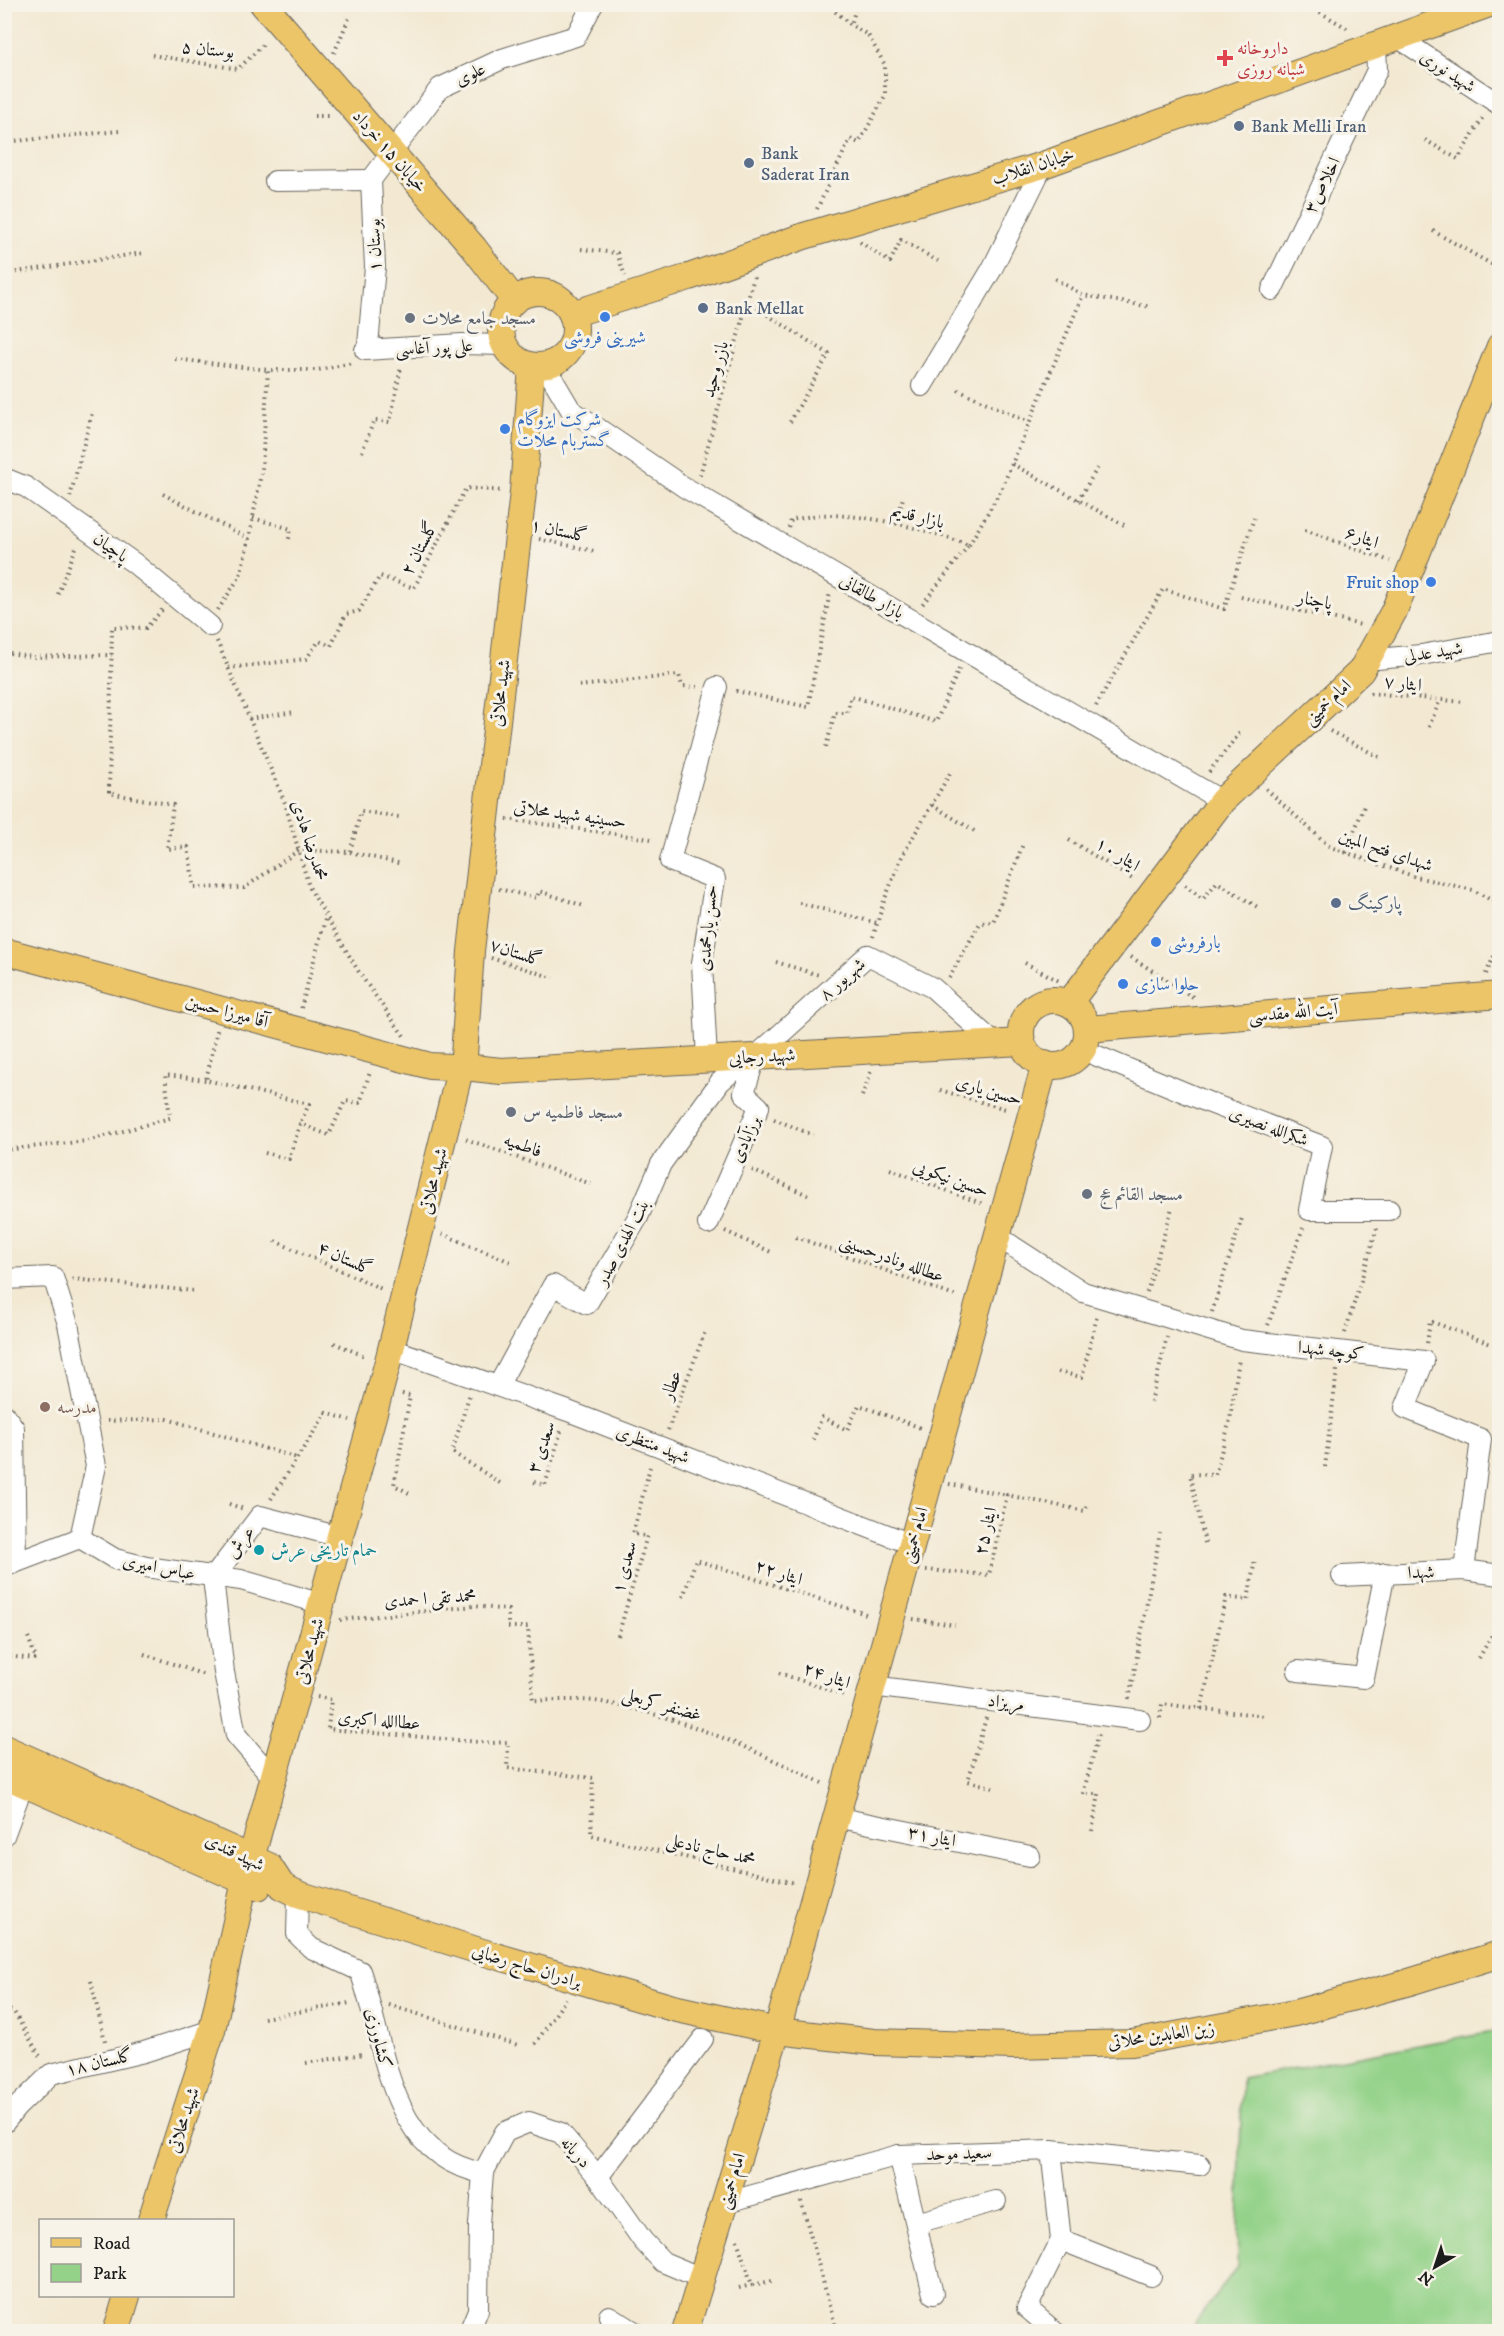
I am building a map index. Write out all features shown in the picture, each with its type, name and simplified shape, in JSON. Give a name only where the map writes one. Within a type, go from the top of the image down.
[{"type":"main road","name":"خیابان انقلاب","points":[[572,314],[689,277],[804,236],[1044,165],[1489,4]]},
{"type":"main road","name":"خیابان ۱۵ خرداد","points":[[271,12],[474,248],[514,300]]},
{"type":"main road","points":[[546,293],[566,305],[572,314],[575,325],[574,336],[570,347],[555,362],[538,366],[520,362],[504,345],[500,333],[501,320],[506,309],[524,294],[546,293]]},
{"type":"main road","name":"امام خمینی","points":[[1074,997],[1222,801],[1361,670],[1394,611],[1500,346]]},
{"type":"main road","name":"شهید محلاتی","points":[[151,2219],[212,2030],[248,1870],[387,1367],[462,1067],[478,884],[538,366]]},
{"type":"main road","name":"آقا میرزا حسین","points":[[4,951],[430,1066],[462,1067]]},
{"type":"main road","name":"آیت الله مقدسی","points":[[1085,1039],[1225,1018],[1488,996]]},
{"type":"main road","points":[[1074,997],[1084,1018],[1085,1039],[1076,1058],[1066,1064],[1055,1066],[1045,1064],[1027,1052],[1022,1042],[1023,1020],[1037,1004],[1047,1000],[1074,997]]},
{"type":"main road","name":"شهید رجایی","points":[[462,1067],[501,1071],[1022,1042]]},
{"type":"main road","name":"امام خمینی","points":[[685,2331],[777,2031],[1045,1064]]},
{"type":"main road","name":"شهید قندی","points":[[4,1748],[248,1870]]},
{"type":"main road","name":"شهید قندی","points":[[14,1778],[248,1870],[269,1866],[290,1890]]},
{"type":"main road","name":"برادران حاج رضایی","points":[[290,1890],[578,1981],[674,2008],[777,2031]]},
{"type":"main road","name":"زین العابدین محلاتی","points":[[777,2031],[874,2042],[1013,2046],[1132,2043],[1295,2013],[1406,1983],[1500,1954]]},
{"type":"main road","points":[[116,2331],[126,2297]]},
{"type":"street","name":"علوی","points":[[390,152],[440,88],[502,58],[576,36],[593,4]]},
{"type":"street","name":"شهید نوری","points":[[1386,41],[1496,103]]},
{"type":"street","name":"اخلاص۳","points":[[1272,290],[1377,70],[1386,41]]},
{"type":"street","points":[[275,181],[371,180],[390,152]]},
{"type":"street","points":[[922,386],[992,269],[1044,165]]},
{"type":"street","name":"بوستان ۱","points":[[366,348],[375,267],[371,180]]},
{"type":"street","name":"علی پور آغاسی","points":[[366,348],[404,349],[462,344],[504,345]]},
{"type":"street","name":"بازار طالقانی","points":[[538,366],[571,410],[695,493],[1222,801]]},
{"type":"street","name":"پاچیان","points":[[4,477],[26,487],[135,563],[210,626]]},
{"type":"street","name":"شهید عدلی","points":[[1366,660],[1422,655],[1500,641]]},
{"type":"street","name":"حسن یارمحمدی","points":[[707,1059],[702,963],[715,879],[670,861],[717,687]]},
{"type":"street","name":"۸ شهریور","points":[[752,1057],[868,955],[933,988],[994,1043]]},
{"type":"street","name":"شکرالله نصیری","points":[[1085,1039],[1210,1103],[1322,1146],[1309,1210]]},
{"type":"street","name":"برزآبادی","points":[[708,1224],[759,1107],[744,1093],[752,1057]]},
{"type":"street","name":"بنت الهدی صدر","points":[[498,1386],[553,1285],[587,1304],[638,1217],[661,1164],[720,1082],[752,1057]]},
{"type":"street","points":[[1309,1210],[1386,1210]]},
{"type":"street","name":"کوچه شهدا","points":[[1000,1224],[1083,1292],[1242,1340],[1424,1361]]},
{"type":"street","points":[[4,1279],[53,1277],[68,1324],[96,1466],[80,1538],[10,1564],[14,1428],[4,1414]]},
{"type":"street","points":[[1424,1361],[1405,1408],[1481,1439],[1464,1570]]},
{"type":"street","name":"شهید منتظری","points":[[387,1367],[474,1378],[568,1411],[659,1446],[908,1556]]},
{"type":"street","name":"عرش","points":[[213,1578],[260,1516],[340,1537]]},
{"type":"street","name":"عباس امیری","points":[[80,1538],[115,1559],[146,1567],[213,1578],[241,1580],[319,1613]]},
{"type":"street","name":"شهدا","points":[[1342,1576],[1464,1570],[1500,1575]]},
{"type":"street","points":[[1298,1671],[1364,1678],[1385,1573]]},
{"type":"street","points":[[213,1578],[226,1683],[236,1735],[274,1779]]},
{"type":"street","name":"مریزاد","points":[[870,1694],[991,1700],[1133,1719]]},
{"type":"street","points":[[4,1836],[14,1778]]},
{"type":"street","name":"ایثار ۳۱","points":[[839,1805],[1029,1856]]},
{"type":"street","name":"کشاورزی","points":[[290,1890],[297,1934],[310,1948],[360,1971],[370,2000],[394,2094],[409,2125],[438,2155],[468,2170],[483,2173]]},
{"type":"street","name":"گلستان ۱۸","points":[[4,2123],[51,2074],[144,2052],[212,2030]]},
{"type":"street","points":[[598,2177],[703,2039]]},
{"type":"street","name":"دریانه","points":[[469,2331],[478,2310],[479,2224],[483,2173],[505,2132],[530,2122],[561,2133],[598,2177],[643,2241],[663,2262],[701,2278]]},
{"type":"street","points":[[1051,2150],[1060,2240],[1027,2307],[1055,2331]]},
{"type":"street","name":"سعید موحد","points":[[724,2203],[899,2155],[1051,2150],[1200,2165]]},
{"type":"street","points":[[899,2155],[933,2294]]},
{"type":"street","points":[[916,2223],[996,2201]]},
{"type":"street","points":[[1060,2240],[1151,2276]]},
{"type":"street","points":[[609,2316],[635,2331]]},
{"type":"path","points":[[804,236],[850,139],[859,143],[885,96],[885,65],[868,35],[826,4]]},
{"type":"path","points":[[851,24],[857,4]]},
{"type":"path","points":[[1136,4],[1140,7],[1167,4]]},
{"type":"path","points":[[1291,4],[1318,10],[1386,41]]},
{"type":"path","name":"بوستان ۵","points":[[152,55],[238,69],[271,12]]},
{"type":"path","points":[[325,76],[349,18]]},
{"type":"path","points":[[1425,140],[1458,159],[1496,103]]},
{"type":"path","points":[[4,142],[119,131]]},
{"type":"path","points":[[837,227],[890,262],[901,240],[938,261]]},
{"type":"path","points":[[1433,231],[1500,269]]},
{"type":"path","points":[[581,249],[617,253],[631,294]]},
{"type":"path","name":"بازر وحید","points":[[695,493],[761,251]]},
{"type":"path","points":[[4,274],[143,253]]},
{"type":"path","points":[[1055,279],[1083,295],[1152,307]]},
{"type":"path","points":[[912,620],[969,545],[1001,490],[1083,295]]},
{"type":"path","points":[[747,302],[829,354],[790,422]]},
{"type":"path","points":[[175,359],[268,370],[318,370],[357,362],[366,348]]},
{"type":"path","points":[[362,452],[374,420],[390,422],[404,349]]},
{"type":"path","points":[[210,626],[240,576],[249,539],[262,468],[268,370]]},
{"type":"path","points":[[958,390],[1029,422]]},
{"type":"path","points":[[66,515],[92,413]]},
{"type":"path","points":[[1012,464],[1126,526]]},
{"type":"path","points":[[1078,500],[1098,467]]},
{"type":"path","name":"گلستان ۲","points":[[228,668],[306,659],[319,640],[331,646],[346,614],[359,611],[380,576],[414,588],[466,488],[523,492]]},
{"type":"path","points":[[164,494],[249,539]]},
{"type":"path","points":[[896,524],[903,498]]},
{"type":"path","name":"بازار قدیم","points":[[786,546],[791,520],[826,514],[933,532],[969,545]]},
{"type":"path","points":[[253,518],[291,530],[288,543]]},
{"type":"path","points":[[1087,723],[1163,589],[1224,609],[1254,518]]},
{"type":"path","points":[[58,594],[84,528]]},
{"type":"path","name":"ایثار۶","points":[[1305,530],[1410,569]]},
{"type":"path","name":"گلستان ۱","points":[[518,535],[594,552]]},
{"type":"path","points":[[579,686],[679,675],[682,686],[717,687],[808,707],[833,574]]},
{"type":"path","points":[[174,596],[147,628],[112,627],[109,792],[173,805],[167,849],[188,847],[194,887],[244,888],[299,849],[350,852],[402,864]]},
{"type":"path","name":"پاچنار","points":[[1241,597],[1338,618],[1382,631]]},
{"type":"path","name":"محمدرضا هادی","points":[[210,626],[285,803],[309,887],[360,974],[407,1041]]},
{"type":"path","points":[[4,652],[32,657],[112,655]]},
{"type":"path","points":[[826,747],[835,713],[847,713],[851,696],[936,722],[966,652]]},
{"type":"path","name":"ایثار ۷","points":[[1340,690],[1464,702]]},
{"type":"path","points":[[1429,728],[1440,700]]},
{"type":"path","points":[[249,719],[295,712]]},
{"type":"path","points":[[1309,719],[1379,757]]},
{"type":"path","points":[[1197,787],[1242,730]]},
{"type":"path","points":[[868,955],[902,856],[952,770]]},
{"type":"path","name":"شهدای فتح المبین","points":[[1250,774],[1330,847],[1416,877],[1473,890],[1500,905]]},
{"type":"path","points":[[932,805],[976,832]]},
{"type":"path","points":[[1346,853],[1364,806]]},
{"type":"path","points":[[350,852],[362,811],[399,817]]},
{"type":"path","points":[[1500,811],[1498,819],[1500,819]]},
{"type":"path","name":"حسینیه شهید محلاتی","points":[[486,816],[651,839]]},
{"type":"path","name":"ایثار ۱۰","points":[[1069,840],[1203,899],[1217,882],[1259,908]]},
{"type":"path","points":[[940,995],[980,923],[993,922],[1023,844]]},
{"type":"path","points":[[478,884],[537,898],[539,891],[584,906]]},
{"type":"path","points":[[799,903],[878,923]]},
{"type":"path","points":[[295,1029],[326,916]]},
{"type":"path","points":[[1488,996],[1500,943]]},
{"type":"path","points":[[1113,945],[1225,1018]]},
{"type":"path","name":"گلستان۷","points":[[471,951],[554,978]]},
{"type":"path","points":[[776,963],[840,981]]},
{"type":"path","points":[[1024,963],[1074,997]]},
{"type":"path","points":[[206,1080],[221,1009]]},
{"type":"path","points":[[300,1124],[329,1135],[345,1101],[360,1103],[377,1051]]},
{"type":"path","points":[[4,1150],[87,1141],[170,1118],[165,1075],[206,1080],[309,1104],[300,1124],[290,1159],[265,1153]]},
{"type":"path","name":"حسین یاری","points":[[940,1090],[1030,1116]]},
{"type":"path","points":[[757,1112],[813,1135]]},
{"type":"path","name":"فاطمیه","points":[[445,1131],[591,1184]]},
{"type":"path","points":[[735,1162],[812,1197]]},
{"type":"path","name":"حسین نیکویی","points":[[890,1169],[1000,1224]]},
{"type":"path","points":[[1141,1310],[1172,1208]]},
{"type":"path","points":[[1262,1343],[1309,1210]]},
{"type":"path","points":[[1325,1467],[1340,1351],[1386,1210]]},
{"type":"path","points":[[1206,1329],[1243,1215]]},
{"type":"path","points":[[708,1224],[771,1252]]},
{"type":"path","points":[[422,1226],[511,1262]]},
{"type":"path","name":"عطالله ونادرحسینی","points":[[796,1237],[978,1304]]},
{"type":"path","name":"گلستان ۴","points":[[275,1241],[404,1299]]},
{"type":"path","points":[[53,1277],[194,1291]]},
{"type":"path","points":[[1058,1372],[1082,1377],[1102,1298]]},
{"type":"path","points":[[1151,1402],[1171,1319]]},
{"type":"path","points":[[1424,1361],[1430,1321],[1496,1346],[1500,1334]]},
{"type":"path","name":"عطار","points":[[659,1446],[705,1332]]},
{"type":"path","points":[[1205,1543],[1190,1474],[1215,1475],[1230,1420],[1242,1340]]},
{"type":"path","points":[[334,1343],[387,1367],[410,1396],[394,1485],[409,1493]]},
{"type":"path","points":[[474,1378],[452,1452],[503,1485]]},
{"type":"path","points":[[813,1440],[822,1417],[847,1430],[859,1405],[941,1436]]},
{"type":"path","name":"سعدی ۳","points":[[534,1482],[545,1485],[568,1411]]},
{"type":"path","points":[[260,1516],[326,1413],[371,1426]]},
{"type":"path","points":[[88,1422],[167,1419],[297,1458]]},
{"type":"path","name":"سعدی ۱","points":[[618,1636],[647,1536],[633,1534],[659,1446]]},
{"type":"path","points":[[929,1480],[1007,1495]]},
{"type":"path","name":"ایثار ۲۵","points":[[908,1556],[989,1575],[1007,1495],[1086,1511],[1088,1503]]},
{"type":"path","points":[[1160,1533],[1133,1719],[1160,1723],[1162,1704],[1266,1716]]},
{"type":"path","points":[[1201,1709],[1226,1598],[1248,1600],[1255,1559]]},
{"type":"path","name":"ایثار ۲۲","points":[[683,1596],[696,1560],[890,1618]]},
{"type":"path","name":"محمد تقی ا حمدی","points":[[319,1613],[474,1606],[508,1610],[508,1627],[528,1627]]},
{"type":"path","points":[[890,1618],[955,1624]]},
{"type":"path","points":[[1479,1658],[1500,1621]]},
{"type":"path","name":"غضنفر کربعلی","points":[[528,1627],[533,1700],[605,1702],[687,1723],[746,1746],[839,1805]]},
{"type":"path","points":[[4,1656],[36,1659],[27,1634]]},
{"type":"path","points":[[144,1654],[226,1683]]},
{"type":"path","name":"ایثار ۲۴","points":[[779,1673],[870,1694]]},
{"type":"path","name":"عطاالله اکبری","points":[[297,1694],[331,1699],[328,1729],[492,1743],[508,1742],[507,1768],[593,1778],[591,1835],[599,1837]]},
{"type":"path","points":[[991,1700],[968,1781],[995,1788]]},
{"type":"path","points":[[1092,1831],[1100,1794],[1083,1794],[1104,1715]]},
{"type":"path","name":"محمد حاج نادعلی","points":[[599,1837],[816,1888]]},
{"type":"path","points":[[92,1981],[109,2060]]},
{"type":"path","points":[[535,2044],[578,1981]]},
{"type":"path","points":[[264,2018],[370,2000],[518,2045]]},
{"type":"path","points":[[4,2008],[14,2012],[51,2074]]},
{"type":"path","points":[[306,2063],[382,2051]]},
{"type":"path","points":[[796,2183],[837,2331]]},
{"type":"path","points":[[724,2203],[752,2285]]},
{"type":"path","points":[[739,2288],[772,2281]]},
{"type":"green space","points":[[1499,2030],[1499,2331],[1189,2331],[1237,2267],[1242,2078]]},
{"type":"place","name":"داروخانه شبانه روزی","points":[[1225,58]]},
{"type":"place","name":"Bank Melli Iran","points":[[1239,126]]},
{"type":"place","name":"Bank Saderat Iran","points":[[749,163]]},
{"type":"place","name":"Bank Mellat","points":[[703,308]]},
{"type":"place","name":"شیرینی فروشی","points":[[605,317]]},
{"type":"place","name":"مسجد جامع محلات","points":[[410,318]]},
{"type":"place","name":"شرکت ایزوگام گستربام محلات","points":[[505,429]]},
{"type":"place","name":"Fruit shop","points":[[1431,582]]},
{"type":"place","name":"پارکینگ","points":[[1336,903]]},
{"type":"place","name":"بارفروشی","points":[[1156,942]]},
{"type":"place","name":"حلوا سازی","points":[[1123,984]]},
{"type":"place","name":"مسجد فاطمیه س","points":[[511,1112]]},
{"type":"place","name":"مسجد القائم عج","points":[[1087,1194]]},
{"type":"place","name":"مدرسه","points":[[45,1407]]},
{"type":"place","name":"حمام تاریخی عرش","points":[[259,1550]]}]
